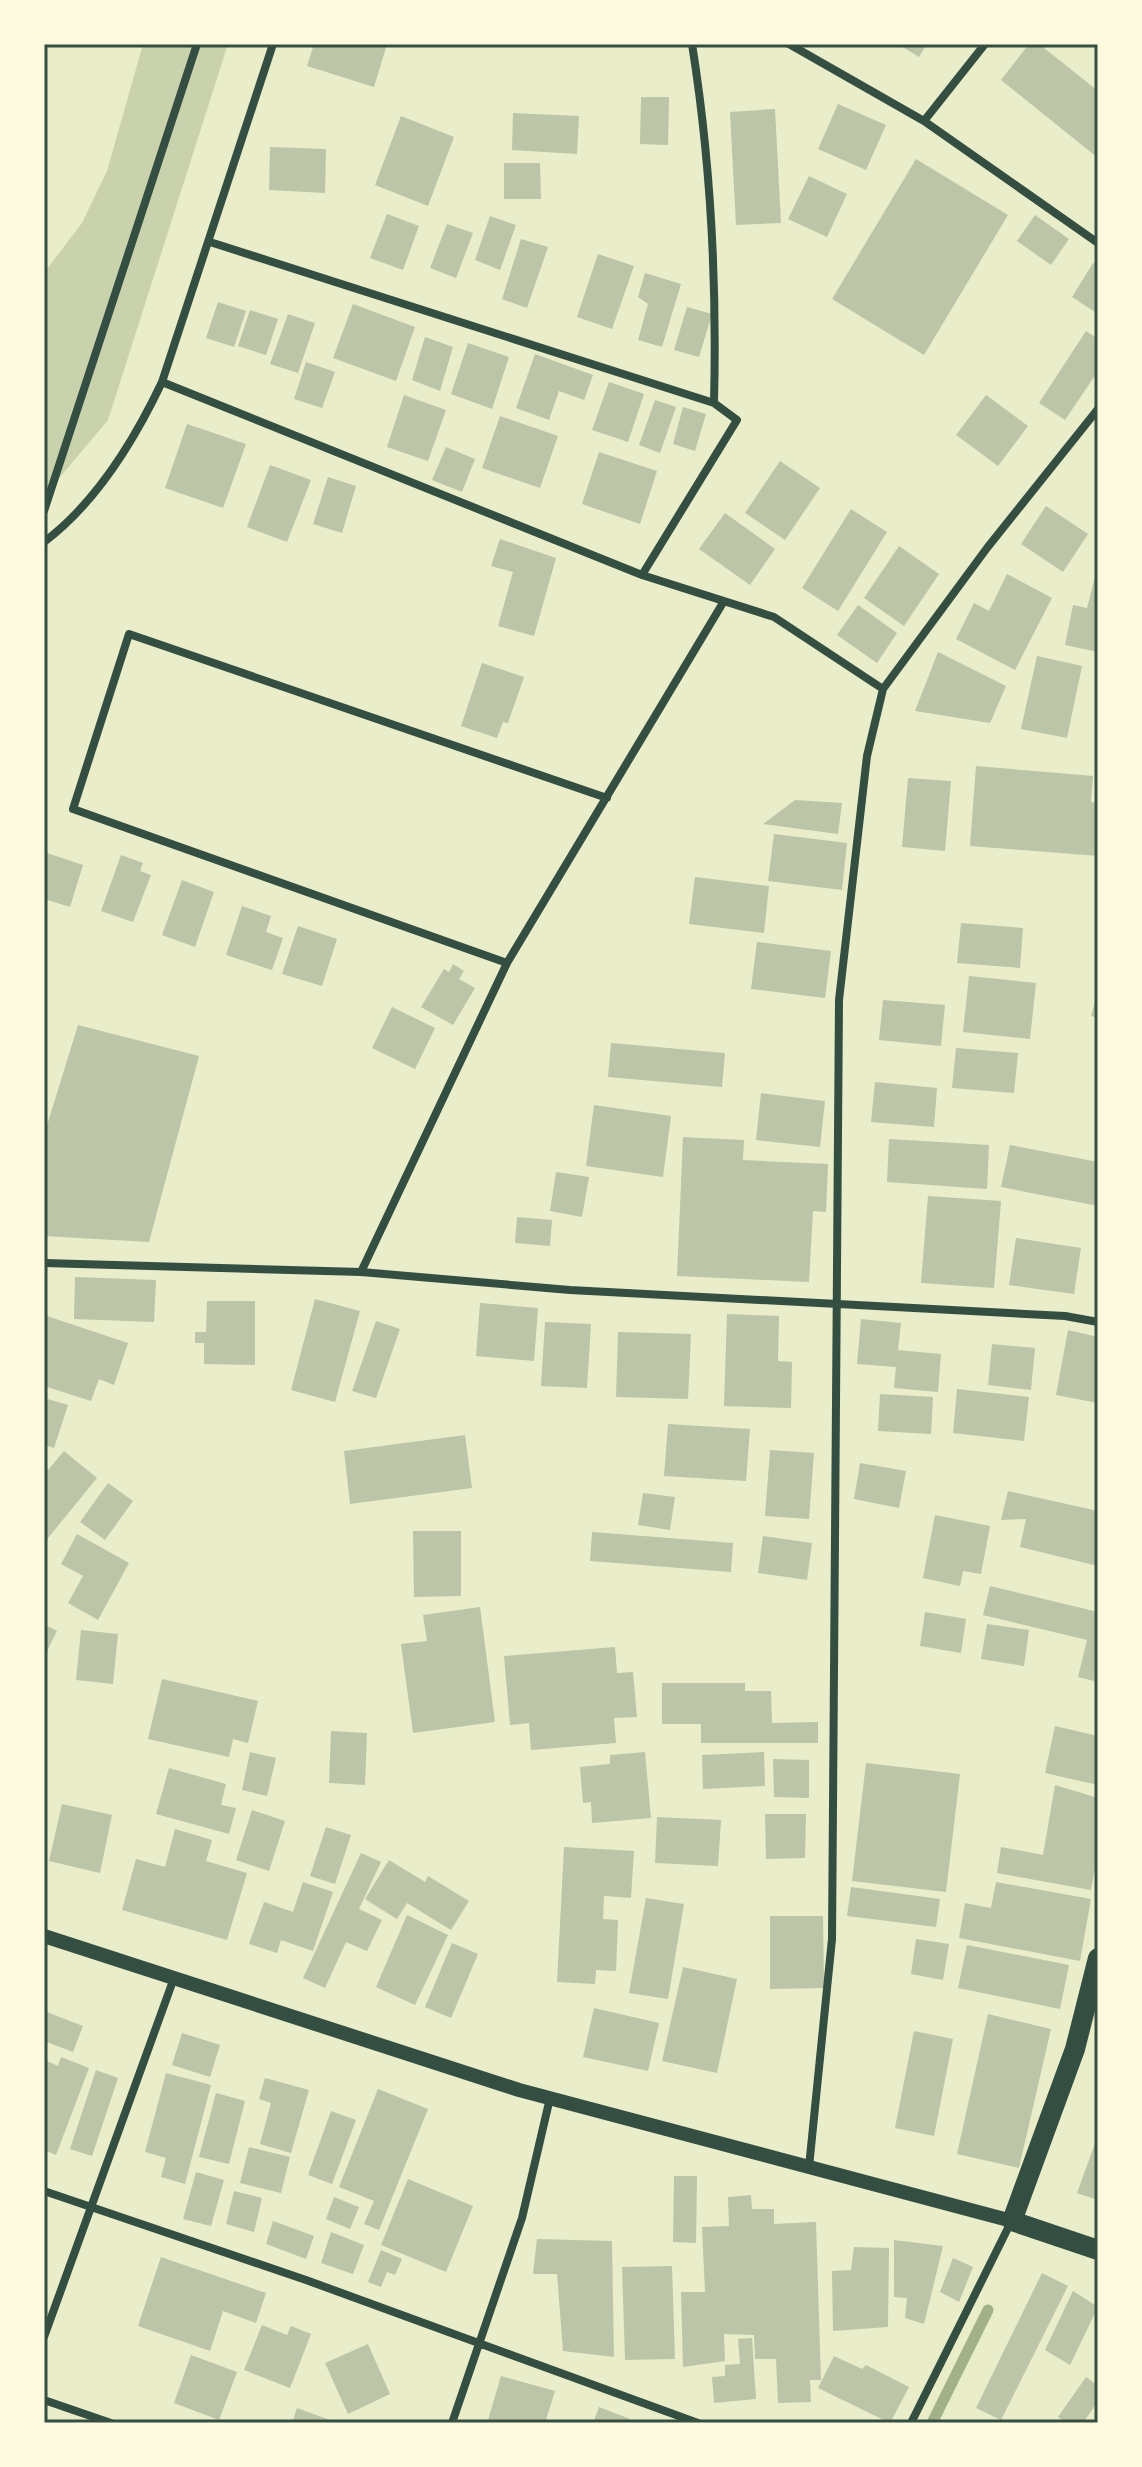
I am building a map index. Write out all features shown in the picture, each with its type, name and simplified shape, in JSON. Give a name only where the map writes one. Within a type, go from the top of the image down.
[{"type":"main road","points":[[1098,1958],[1075,2049],[1012,2221],[1098,2250]]},
{"type":"street","points":[[44,511],[197,44]]},
{"type":"street","points":[[44,542],[72,521],[117,461],[146,415],[162,382],[273,44]]},
{"type":"street","points":[[692,44],[704,117],[716,299],[714,403]]},
{"type":"street","points":[[789,44],[924,121],[1098,243]]},
{"type":"street","points":[[924,121],[985,44]]},
{"type":"street","points":[[210,242],[714,403],[737,420],[642,575]]},
{"type":"street","points":[[162,382],[642,575],[774,617],[883,689]]},
{"type":"street","points":[[809,2167],[832,1939],[839,1000],[867,756],[883,689],[987,548],[1098,409]]},
{"type":"street","points":[[361,1272],[507,963],[724,601]]},
{"type":"street","points":[[507,963],[73,809],[129,634],[607,798]]},
{"type":"street","points":[[44,1263],[361,1272],[570,1290],[1065,1316],[1098,1322]]},
{"type":"street","points":[[44,1936],[550,2098],[1012,2221],[911,2423]]},
{"type":"street","points":[[44,2337],[174,1978]]},
{"type":"street","points":[[452,2423],[522,2218],[550,2098]]},
{"type":"street","points":[[44,2191],[306,2280],[698,2423]]},
{"type":"street","points":[[44,2400],[111,2423]]},
{"type":"green space","points":[[143,44],[228,44],[108,420],[44,496],[44,273],[82,223],[107,171]]},
{"type":"building","points":[[314,44],[387,44],[374,87],[307,66]]},
{"type":"building","points":[[898,44],[927,44],[919,57]]},
{"type":"building","points":[[1029,44],[1039,44],[1098,91],[1098,158],[1001,80]]},
{"type":"building","points":[[641,97],[669,97],[668,145],[640,144]]},
{"type":"building","points":[[838,104],[886,125],[866,170],[818,149]]},
{"type":"building","points":[[775,109],[781,223],[736,225],[730,112]]},
{"type":"building","points":[[513,113],[579,116],[577,154],[512,150]]},
{"type":"building","points":[[401,116],[454,137],[428,206],[375,185]]},
{"type":"building","points":[[270,147],[326,149],[325,193],[269,190]]},
{"type":"building","points":[[916,159],[1008,215],[924,355],[832,299]]},
{"type":"building","points":[[504,163],[540,163],[541,199],[504,199]]},
{"type":"building","points":[[809,176],[847,194],[827,237],[788,219]]},
{"type":"building","points":[[387,214],[419,226],[403,270],[370,258]]},
{"type":"building","points":[[1035,215],[1069,239],[1051,265],[1017,241]]},
{"type":"building","points":[[490,216],[516,225],[500,270],[475,260]]},
{"type":"building","points":[[447,224],[473,233],[456,278],[430,268]]},
{"type":"building","points":[[521,239],[548,247],[527,308],[502,299]]},
{"type":"building","points":[[598,254],[634,266],[612,329],[577,317]]},
{"type":"building","points":[[1093,263],[1098,265],[1098,314],[1072,297]]},
{"type":"building","points":[[645,273],[681,284],[662,347],[638,340],[648,304],[638,297]]},
{"type":"building","points":[[218,302],[246,311],[234,347],[206,338]]},
{"type":"building","points":[[353,304],[415,327],[396,381],[333,358]]},
{"type":"building","points":[[687,307],[712,314],[699,357],[674,350]]},
{"type":"building","points":[[250,310],[278,319],[266,355],[238,346]]},
{"type":"building","points":[[288,314],[315,323],[298,373],[270,364]]},
{"type":"building","points":[[1086,331],[1098,339],[1098,371],[1065,420],[1039,403]]},
{"type":"building","points":[[425,337],[453,347],[440,391],[412,380]]},
{"type":"building","points":[[468,343],[509,357],[492,409],[451,394]]},
{"type":"building","points":[[535,354],[593,375],[584,400],[559,391],[549,420],[516,408]]},
{"type":"building","points":[[306,362],[335,372],[322,408],[294,399]]},
{"type":"building","points":[[609,382],[644,394],[628,442],[592,430]]},
{"type":"building","points":[[404,395],[446,410],[428,461],[387,447]]},
{"type":"building","points":[[986,395],[1028,426],[998,466],[956,435]]},
{"type":"building","points":[[655,400],[676,407],[660,453],[639,445]]},
{"type":"building","points":[[683,407],[706,414],[695,451],[673,444]]},
{"type":"building","points":[[500,416],[558,436],[540,488],[482,468]]},
{"type":"building","points":[[187,424],[246,444],[223,508],[165,488]]},
{"type":"building","points":[[446,447],[475,459],[462,492],[432,480]]},
{"type":"building","points":[[599,452],[657,471],[640,524],[582,504]]},
{"type":"building","points":[[780,461],[820,488],[785,540],[745,513]]},
{"type":"building","points":[[270,465],[311,480],[287,542],[247,527]]},
{"type":"building","points":[[328,477],[356,486],[342,533],[313,524]]},
{"type":"building","points":[[1046,506],[1088,534],[1063,572],[1021,544]]},
{"type":"building","points":[[851,509],[887,532],[838,611],[802,588]]},
{"type":"building","points":[[725,513],[775,549],[750,585],[699,549]]},
{"type":"building","points":[[500,539],[556,558],[534,636],[498,626],[513,572],[491,566]]},
{"type":"building","points":[[899,546],[939,574],[904,626],[864,598]]},
{"type":"building","points":[[1098,565],[1098,652],[1065,645],[1073,605],[1087,608]]},
{"type":"building","points":[[1007,574],[1052,598],[1015,670],[956,639],[974,603],[989,611]]},
{"type":"building","points":[[858,605],[897,633],[877,663],[837,635]]},
{"type":"building","points":[[938,652],[1006,686],[990,723],[915,711]]},
{"type":"building","points":[[1037,656],[1082,666],[1067,738],[1021,729]]},
{"type":"building","points":[[482,663],[524,677],[508,723],[503,722],[497,738],[461,726]]},
{"type":"building","points":[[976,766],[1093,776],[1091,802],[1098,803],[1098,856],[970,846]]},
{"type":"building","points":[[908,778],[951,781],[945,851],[902,847]]},
{"type":"building","points":[[795,800],[842,803],[838,834],[763,824]]},
{"type":"building","points":[[774,834],[847,843],[842,890],[768,881]]},
{"type":"building","points":[[44,852],[83,865],[70,907],[44,899]]},
{"type":"building","points":[[121,855],[143,863],[140,871],[151,875],[133,922],[101,911]]},
{"type":"building","points":[[695,877],[769,886],[764,933],[689,924]]},
{"type":"building","points":[[182,880],[214,892],[195,947],[162,935]]},
{"type":"building","points":[[242,906],[271,916],[266,932],[283,938],[272,970],[226,955]]},
{"type":"building","points":[[961,923],[1023,928],[1020,968],[957,963]]},
{"type":"building","points":[[298,926],[337,939],[322,986],[282,974]]},
{"type":"building","points":[[757,942],[831,951],[825,998],[751,989]]},
{"type":"building","points":[[453,964],[464,971],[459,979],[475,988],[453,1025],[421,1007],[444,969],[449,972]]},
{"type":"building","points":[[969,976],[1036,983],[1030,1039],[963,1032]]},
{"type":"building","points":[[1098,991],[1098,1018],[1091,1016]]},
{"type":"building","points":[[883,1000],[945,1005],[941,1046],[879,1040]]},
{"type":"building","points":[[392,1007],[435,1028],[415,1069],[372,1048]]},
{"type":"building","points":[[78,1025],[199,1056],[149,1242],[44,1236],[44,1135]]},
{"type":"building","points":[[611,1043],[725,1053],[722,1087],[608,1077]]},
{"type":"building","points":[[956,1048],[1018,1053],[1014,1093],[952,1088]]},
{"type":"building","points":[[875,1082],[937,1088],[934,1127],[871,1122]]},
{"type":"building","points":[[761,1093],[825,1101],[820,1147],[756,1140]]},
{"type":"building","points":[[594,1105],[671,1116],[663,1177],[586,1166]]},
{"type":"building","points":[[683,1137],[744,1140],[743,1160],[828,1164],[826,1212],[813,1211],[809,1282],[677,1276]]},
{"type":"building","points":[[889,1139],[989,1145],[987,1189],[887,1182]]},
{"type":"building","points":[[1010,1145],[1098,1162],[1098,1206],[1001,1187]]},
{"type":"building","points":[[556,1172],[589,1177],[582,1217],[550,1211]]},
{"type":"building","points":[[928,1196],[1001,1201],[994,1288],[921,1283]]},
{"type":"building","points":[[517,1217],[552,1220],[550,1246],[515,1243]]},
{"type":"building","points":[[1016,1238],[1081,1248],[1074,1294],[1009,1285]]},
{"type":"building","points":[[75,1277],[156,1280],[154,1322],[74,1319]]},
{"type":"building","points":[[315,1299],[360,1311],[335,1402],[291,1390]]},
{"type":"building","points":[[207,1301],[255,1301],[255,1365],[204,1364],[204,1343],[195,1343],[195,1332],[206,1332]]},
{"type":"building","points":[[480,1303],[538,1308],[534,1361],[476,1356]]},
{"type":"building","points":[[727,1314],[779,1316],[778,1361],[792,1362],[791,1408],[724,1406]]},
{"type":"building","points":[[44,1315],[128,1343],[114,1385],[99,1379],[91,1401],[44,1386]]},
{"type":"building","points":[[861,1319],[901,1323],[898,1350],[941,1354],[938,1392],[894,1388],[896,1367],[857,1364]]},
{"type":"building","points":[[376,1321],[400,1329],[376,1398],[352,1391]]},
{"type":"building","points":[[545,1322],[591,1324],[587,1388],[541,1386]]},
{"type":"building","points":[[1068,1330],[1098,1337],[1098,1403],[1056,1395]]},
{"type":"building","points":[[618,1332],[691,1334],[688,1399],[616,1397]]},
{"type":"building","points":[[992,1344],[1035,1348],[1031,1390],[988,1385]]},
{"type":"building","points":[[957,1389],[1029,1397],[1024,1441],[953,1433]]},
{"type":"building","points":[[880,1394],[933,1397],[931,1434],[878,1431]]},
{"type":"building","points":[[44,1398],[68,1405],[54,1448],[44,1445]]},
{"type":"building","points":[[668,1424],[750,1429],[746,1481],[664,1476]]},
{"type":"building","points":[[465,1435],[472,1488],[350,1504],[344,1451]]},
{"type":"building","points":[[770,1450],[814,1453],[809,1519],[765,1516]]},
{"type":"building","points":[[64,1451],[97,1478],[44,1543],[44,1467],[48,1470]]},
{"type":"building","points":[[860,1463],[906,1471],[899,1508],[854,1499]]},
{"type":"building","points":[[108,1483],[133,1501],[105,1540],[80,1522]]},
{"type":"building","points":[[1008,1491],[1098,1511],[1098,1566],[1020,1547],[1026,1519],[1001,1520]]},
{"type":"building","points":[[643,1493],[675,1497],[670,1530],[638,1525]]},
{"type":"building","points":[[935,1515],[990,1526],[981,1574],[963,1571],[960,1586],[923,1578]]},
{"type":"building","points":[[413,1531],[461,1531],[461,1596],[414,1597]]},
{"type":"building","points":[[592,1532],[733,1543],[731,1572],[590,1561]]},
{"type":"building","points":[[77,1534],[129,1563],[98,1620],[68,1603],[83,1576],[61,1564]]},
{"type":"building","points":[[763,1536],[812,1543],[807,1580],[758,1573]]},
{"type":"building","points":[[990,1586],[1098,1612],[1098,1682],[1078,1677],[1087,1640],[983,1615]]},
{"type":"building","points":[[480,1607],[495,1722],[413,1733],[401,1644],[427,1641],[423,1615]]},
{"type":"building","points":[[925,1612],[966,1619],[961,1653],[920,1646]]},
{"type":"building","points":[[44,1624],[57,1631],[44,1657]]},
{"type":"building","points":[[987,1624],[1029,1630],[1024,1666],[981,1659]]},
{"type":"building","points":[[81,1630],[118,1634],[113,1684],[76,1680]]},
{"type":"building","points":[[615,1647],[617,1673],[633,1672],[637,1717],[614,1718],[616,1743],[531,1750],[529,1723],[510,1725],[504,1656]]},
{"type":"building","points":[[162,1679],[258,1701],[248,1743],[233,1739],[229,1757],[148,1739]]},
{"type":"building","points":[[662,1683],[745,1683],[745,1691],[771,1691],[772,1723],[818,1722],[818,1743],[701,1743],[701,1724],[662,1724]]},
{"type":"building","points":[[1055,1726],[1098,1736],[1098,1785],[1045,1773]]},
{"type":"building","points":[[331,1731],[367,1733],[365,1785],[329,1783]]},
{"type":"building","points":[[250,1752],[276,1758],[267,1796],[242,1790]]},
{"type":"building","points":[[645,1752],[651,1818],[592,1823],[591,1802],[583,1803],[580,1767],[610,1764],[610,1755]]},
{"type":"building","points":[[764,1752],[765,1786],[703,1789],[702,1755]]},
{"type":"building","points":[[773,1759],[809,1760],[809,1798],[774,1797]]},
{"type":"building","points":[[866,1763],[960,1774],[946,1892],[852,1881]]},
{"type":"building","points":[[169,1768],[226,1784],[221,1805],[236,1808],[229,1834],[156,1814]]},
{"type":"building","points":[[1055,1785],[1098,1798],[1098,1851],[1091,1890],[997,1873],[1001,1847],[1043,1855]]},
{"type":"building","points":[[62,1804],[112,1815],[100,1873],[49,1861]]},
{"type":"building","points":[[252,1810],[285,1821],[269,1871],[236,1860]]},
{"type":"building","points":[[765,1814],[806,1814],[805,1858],[766,1859]]},
{"type":"building","points":[[657,1817],[721,1820],[718,1866],[655,1863]]},
{"type":"building","points":[[326,1827],[351,1835],[335,1884],[310,1876]]},
{"type":"building","points":[[175,1829],[212,1840],[206,1861],[247,1873],[227,1940],[122,1910],[136,1859],[165,1867]]},
{"type":"building","points":[[564,1847],[634,1851],[631,1898],[604,1896],[603,1919],[618,1920],[616,1971],[596,1970],[595,1984],[557,1982]]},
{"type":"building","points":[[361,1853],[381,1862],[359,1909],[382,1920],[367,1951],[346,1942],[325,1988],[303,1978]]},
{"type":"building","points":[[389,1860],[425,1882],[428,1876],[469,1901],[451,1930],[407,1903],[397,1919],[365,1899]]},
{"type":"building","points":[[303,1882],[333,1892],[313,1951],[281,1940],[277,1953],[249,1944],[264,1902],[293,1912]]},
{"type":"building","points":[[996,1882],[1091,1899],[1080,1961],[959,1938],[965,1903],[991,1908]]},
{"type":"building","points":[[851,1887],[940,1899],[936,1927],[847,1916]]},
{"type":"building","points":[[646,1898],[684,1904],[668,1999],[629,1993]]},
{"type":"building","points":[[407,1915],[448,1935],[415,2005],[376,1987]]},
{"type":"building","points":[[770,1916],[823,1916],[824,1988],[770,1989]]},
{"type":"building","points":[[916,1939],[949,1944],[943,1980],[911,1974]]},
{"type":"building","points":[[452,1943],[478,1954],[451,2018],[425,2007]]},
{"type":"building","points":[[967,1945],[1069,1965],[1060,2009],[958,1988]]},
{"type":"building","points":[[683,1967],[737,1979],[717,2073],[662,2061]]},
{"type":"building","points":[[594,2008],[659,2023],[648,2071],[583,2057]]},
{"type":"building","points":[[44,2011],[83,2026],[73,2052],[44,2041]]},
{"type":"building","points":[[988,2014],[1051,2029],[1019,2168],[957,2154]]},
{"type":"building","points":[[914,2031],[953,2039],[934,2136],[895,2128]]},
{"type":"building","points":[[182,2033],[220,2045],[210,2077],[172,2065]]},
{"type":"building","points":[[61,2057],[89,2068],[56,2155],[44,2150],[44,2070],[47,2061],[58,2066]]},
{"type":"building","points":[[96,2070],[118,2078],[92,2156],[70,2149]]},
{"type":"building","points":[[166,2073],[211,2085],[185,2184],[161,2177],[166,2158],[145,2152]]},
{"type":"building","points":[[265,2078],[309,2090],[291,2153],[260,2144],[271,2103],[259,2099]]},
{"type":"building","points":[[378,2089],[428,2109],[379,2230],[364,2224],[374,2201],[339,2187]]},
{"type":"building","points":[[216,2093],[245,2101],[229,2164],[199,2157]]},
{"type":"building","points":[[331,2111],[356,2120],[332,2184],[308,2175]]},
{"type":"building","points":[[1098,2135],[1098,2200],[1077,2193]]},
{"type":"building","points":[[249,2147],[290,2157],[281,2193],[240,2183]]},
{"type":"building","points":[[196,2172],[224,2180],[211,2226],[183,2219]]},
{"type":"building","points":[[674,2176],[697,2176],[696,2243],[673,2242]]},
{"type":"building","points":[[408,2179],[473,2206],[446,2272],[381,2245]]},
{"type":"building","points":[[234,2191],[262,2198],[254,2232],[226,2224]]},
{"type":"building","points":[[751,2195],[752,2209],[774,2209],[774,2224],[816,2222],[821,2380],[810,2380],[811,2402],[778,2403],[776,2359],[755,2359],[754,2335],[724,2334],[725,2361],[683,2367],[681,2292],[705,2292],[702,2227],[729,2226],[728,2197]]},
{"type":"building","points":[[334,2197],[359,2207],[350,2229],[326,2219]]},
{"type":"building","points":[[273,2221],[314,2236],[306,2259],[266,2244]]},
{"type":"building","points":[[331,2232],[364,2245],[353,2274],[321,2263]]},
{"type":"building","points":[[537,2239],[612,2241],[614,2357],[563,2351],[557,2274],[533,2274]]},
{"type":"building","points":[[894,2240],[943,2246],[924,2324],[905,2318],[907,2298],[894,2297]]},
{"type":"building","points":[[854,2247],[889,2248],[888,2327],[833,2331],[832,2271],[851,2270]]},
{"type":"building","points":[[381,2250],[402,2259],[395,2275],[387,2272],[381,2287],[368,2282]]},
{"type":"building","points":[[161,2257],[266,2293],[256,2323],[223,2311],[210,2351],[138,2326]]},
{"type":"building","points":[[953,2258],[973,2267],[959,2302],[940,2292]]},
{"type":"building","points":[[672,2266],[675,2359],[625,2360],[622,2267]]},
{"type":"building","points":[[1042,2273],[1068,2286],[1001,2420],[976,2408]]},
{"type":"building","points":[[1073,2291],[1098,2307],[1070,2365],[1045,2350]]},
{"type":"building","points":[[262,2325],[287,2335],[291,2326],[311,2334],[290,2388],[244,2370]]},
{"type":"building","points":[[752,2338],[756,2399],[714,2403],[712,2377],[725,2376],[725,2365],[740,2364],[738,2339]]},
{"type":"building","points":[[368,2344],[390,2394],[348,2414],[325,2363]]},
{"type":"building","points":[[191,2355],[237,2372],[219,2420],[174,2403]]},
{"type":"building","points":[[834,2356],[862,2369],[866,2365],[909,2387],[890,2423],[818,2388]]},
{"type":"building","points":[[501,2376],[555,2391],[545,2423],[488,2420]]},
{"type":"building","points":[[1086,2377],[1098,2386],[1098,2401],[1083,2423],[1066,2423],[1058,2417]]},
{"type":"building","points":[[599,2407],[630,2419],[629,2423],[593,2423]]},
{"type":"building","points":[[297,2408],[330,2420],[329,2423],[292,2423]]},
{"type":"waterway","points":[[932,2423],[988,2310]]}]
